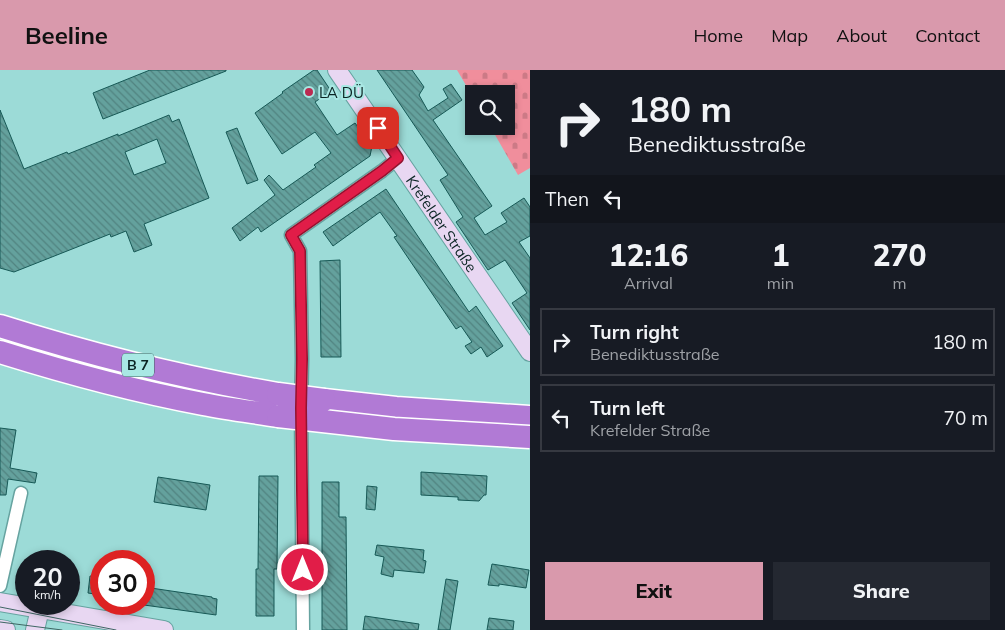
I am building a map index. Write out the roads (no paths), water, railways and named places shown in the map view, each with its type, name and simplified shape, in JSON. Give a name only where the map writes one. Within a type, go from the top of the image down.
[{"type":"highway","name":"B 7","points":[[0,326],[60,345],[206,382],[278,405],[394,429],[530,437]]},
{"type":"highway","name":"B 7","points":[[0,352],[123,387],[203,404],[396,408],[530,417]]},
{"type":"main road","name":"Krefelder Straße","points":[[337,70],[530,352]]},
{"type":"main road","points":[[0,602],[15,605]]},
{"type":"main road","points":[[35,630],[39,615]]},
{"type":"main road","points":[[75,615],[164,630]]},
{"type":"main road","points":[[0,629],[6,630]]},
{"type":"street","points":[[303,630],[300,251],[291,235],[398,158]]},
{"type":"street","points":[[0,586],[22,494]]},
{"type":"tram line","points":[[0,607],[116,630]]},
{"type":"tram line","points":[[0,622],[62,630]]},
{"type":"place","name":"LA DÜ","points":[[309,92]]}]
